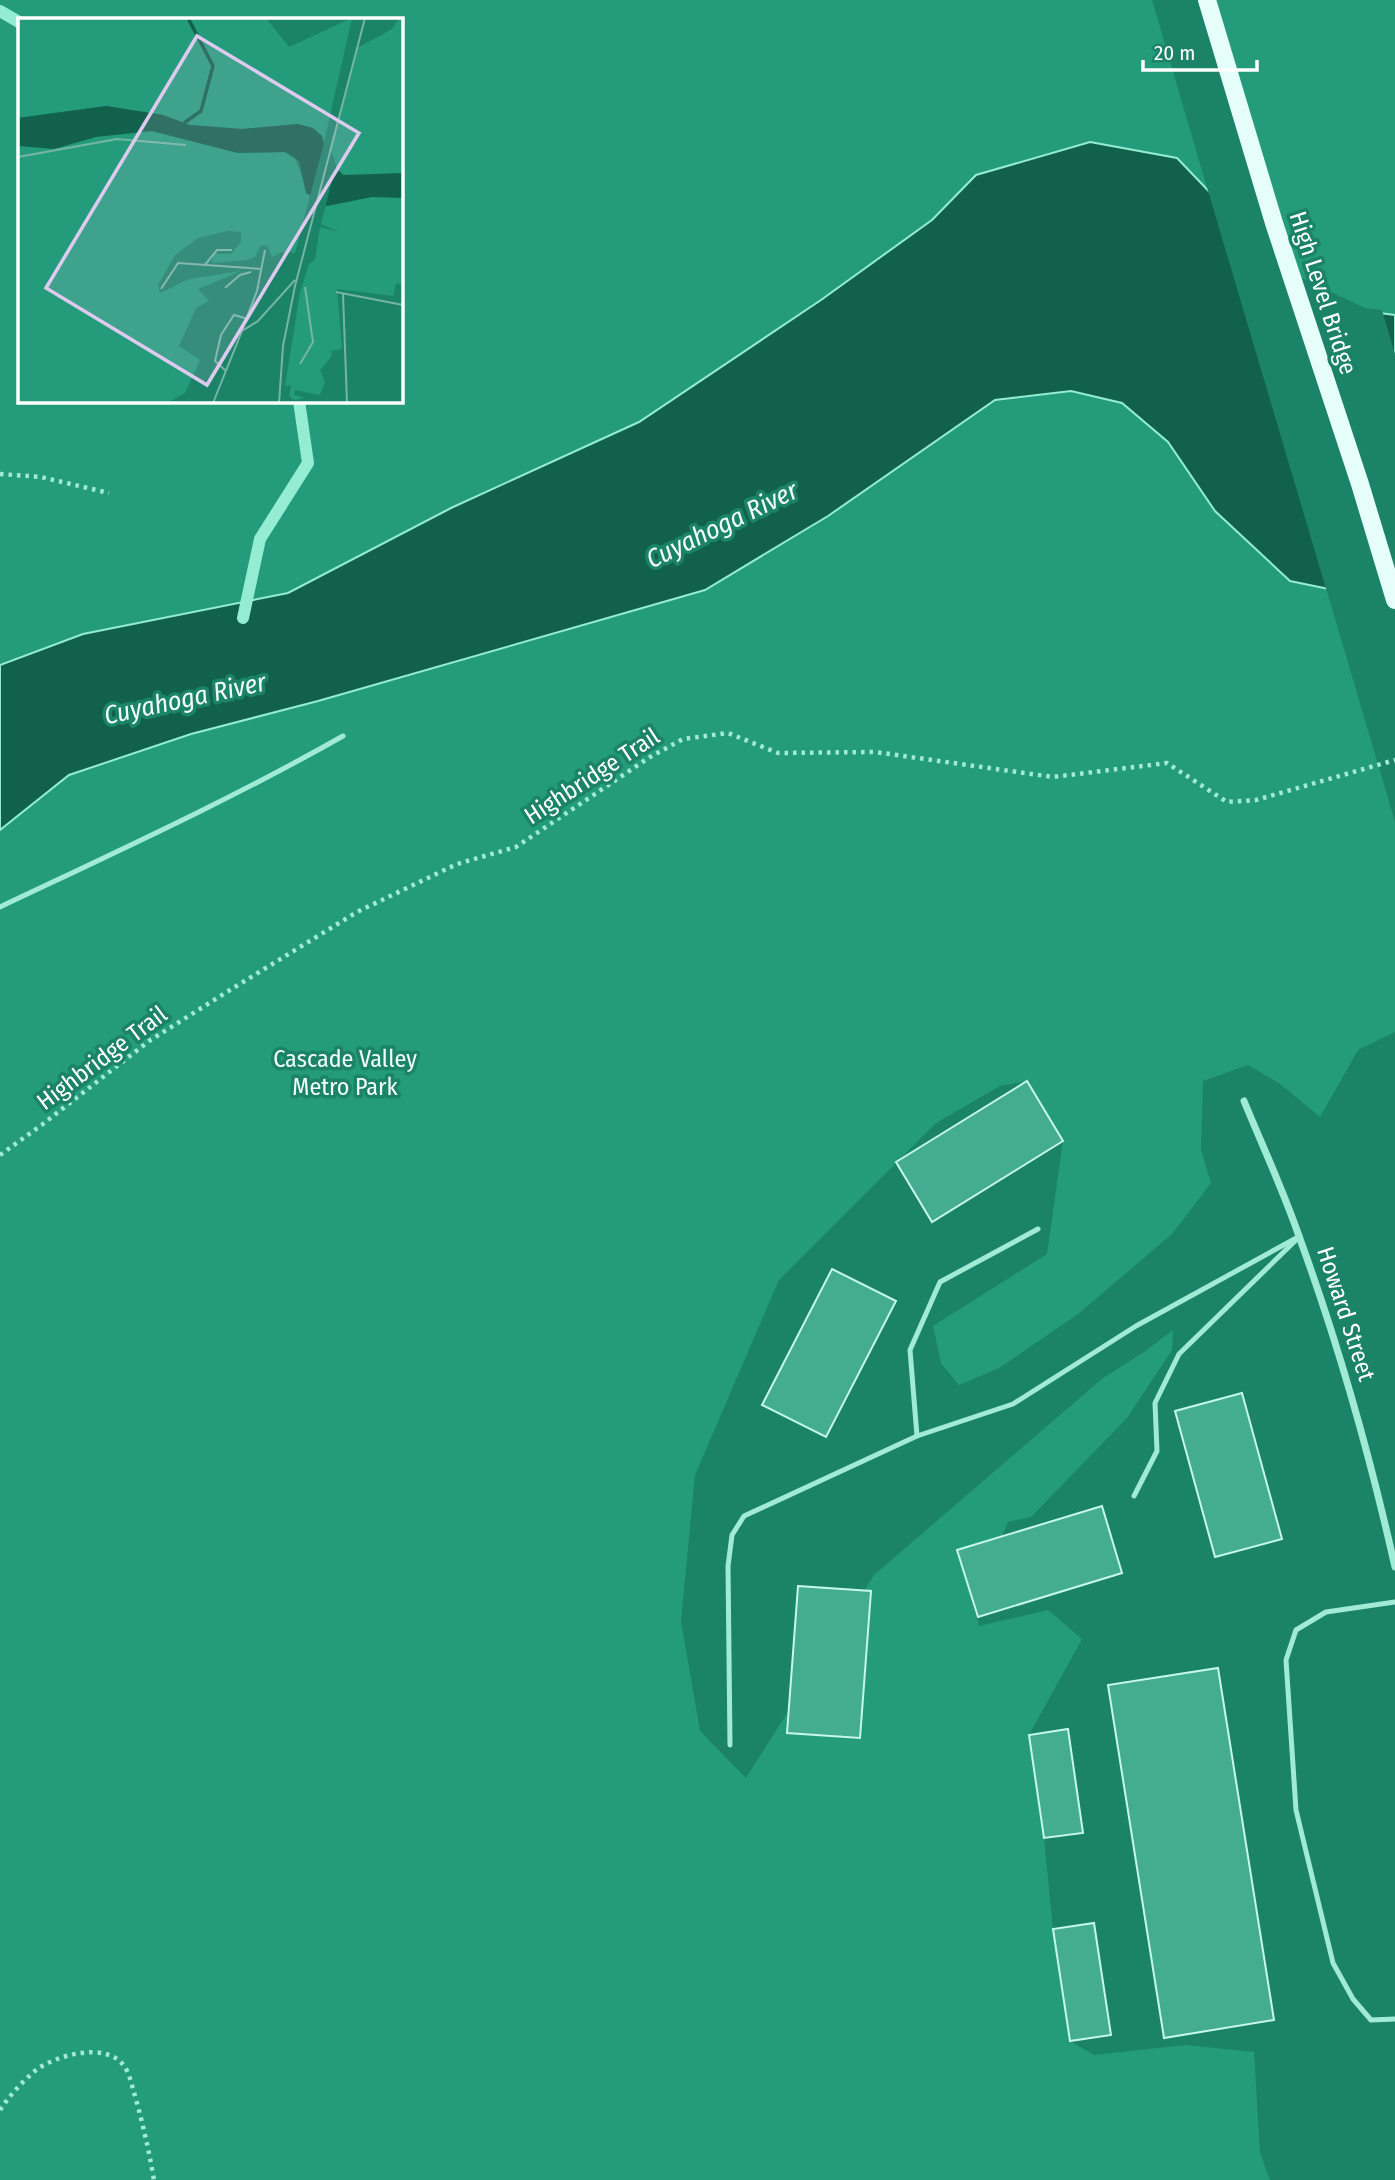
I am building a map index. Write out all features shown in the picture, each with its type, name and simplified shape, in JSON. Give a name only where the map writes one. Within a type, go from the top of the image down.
[{"type":"main road","name":"High Level Bridge","points":[[1207,0],[1273,223],[1360,484],[1395,600]]},
{"type":"street","name":"Howard Street","points":[[1244,1101],[1300,1237],[1352,1394],[1395,1567]]},
{"type":"lane","points":[[0,906],[140,841],[343,736]]},
{"type":"lane","points":[[916,1436],[910,1350],[940,1282],[1038,1229]]},
{"type":"lane","points":[[730,1745],[728,1566],[732,1535],[744,1516],[916,1436],[1013,1404],[1136,1326],[1300,1237]]},
{"type":"lane","points":[[1134,1496],[1157,1451],[1155,1403],[1179,1354],[1300,1237]]},
{"type":"lane","points":[[1395,1602],[1326,1612],[1296,1630],[1286,1660],[1296,1810],[1333,1963],[1353,1999],[1371,2020],[1395,2019]]},
{"type":"path","points":[[0,474],[41,477],[109,493]]},
{"type":"path","name":"Highbridge Trail","points":[[0,1155],[149,1041],[230,989],[357,912],[457,864],[516,848],[650,757],[683,739],[728,733],[778,753],[875,752],[1053,777],[1167,763],[1227,802],[1256,800],[1395,760]]},
{"type":"path","points":[[0,2110],[12,2093],[38,2069],[63,2057],[86,2052],[112,2055],[124,2066],[131,2083],[146,2135],[154,2180]]},
{"type":"green space","points":[[0,0],[1152,0],[1208,191],[1176,158],[976,175],[932,220],[821,300],[639,422],[451,508],[288,593],[83,634],[0,665]]},
{"type":"green space","points":[[1209,0],[1395,0],[1395,315],[1364,311],[1289,275]]},
{"type":"green space","name":"Cascade Valley Metro Park","points":[[1071,391],[1122,403],[1168,442],[1215,511],[1290,581],[1326,588],[1395,822],[1395,1032],[1358,1050],[1320,1117],[1279,1083],[1248,1065],[1203,1081],[1201,1150],[1211,1183],[1172,1234],[1078,1314],[999,1368],[959,1385],[941,1363],[933,1326],[1047,1254],[1063,1141],[1027,1081],[1000,1086],[936,1123],[779,1280],[695,1475],[681,1621],[700,1731],[746,1778],[874,1575],[1103,1378],[1173,1330],[1172,1350],[1127,1418],[1031,1517],[1008,1522],[972,1602],[979,1626],[1048,1610],[1082,1639],[1029,1735],[1070,2041],[1094,2055],[1186,2045],[1254,2052],[1260,2153],[1270,2180],[0,2180],[0,816],[27,808],[69,775],[191,734],[318,701],[705,590],[828,516],[995,400]]},
{"type":"water","name":"Cuyahoga River","points":[[1090,142],[1177,158],[1289,275],[1364,311],[1395,315],[1395,591],[1363,596],[1290,581],[1215,511],[1168,442],[1122,403],[1071,391],[995,400],[828,516],[705,590],[318,701],[191,734],[69,775],[0,830],[0,665],[83,634],[288,593],[451,508],[639,422],[821,300],[932,220],[976,175]]},
{"type":"pier","points":[[1206,184],[1291,273],[1365,308],[1382,310],[1395,354],[1395,595],[1363,599],[1327,592]]},
{"type":"building","points":[[1027,1081],[1063,1141],[932,1222],[896,1162]]},
{"type":"building","points":[[832,1269],[896,1301],[826,1437],[762,1405]]},
{"type":"building","points":[[1242,1393],[1282,1539],[1215,1557],[1175,1411]]},
{"type":"building","points":[[1102,1506],[1122,1573],[978,1617],[957,1550]]},
{"type":"building","points":[[798,1586],[871,1591],[860,1738],[787,1733]]},
{"type":"building","points":[[1218,1668],[1274,2020],[1164,2038],[1108,1685]]},
{"type":"building","points":[[1068,1729],[1083,1833],[1044,1838],[1029,1735]]},
{"type":"building","points":[[1094,1923],[1111,2035],[1070,2041],[1053,1929]]},
{"type":"waterway","points":[[0,11],[18,21]]},
{"type":"waterway","points":[[243,618],[260,539],[308,463],[299,402]]}]
